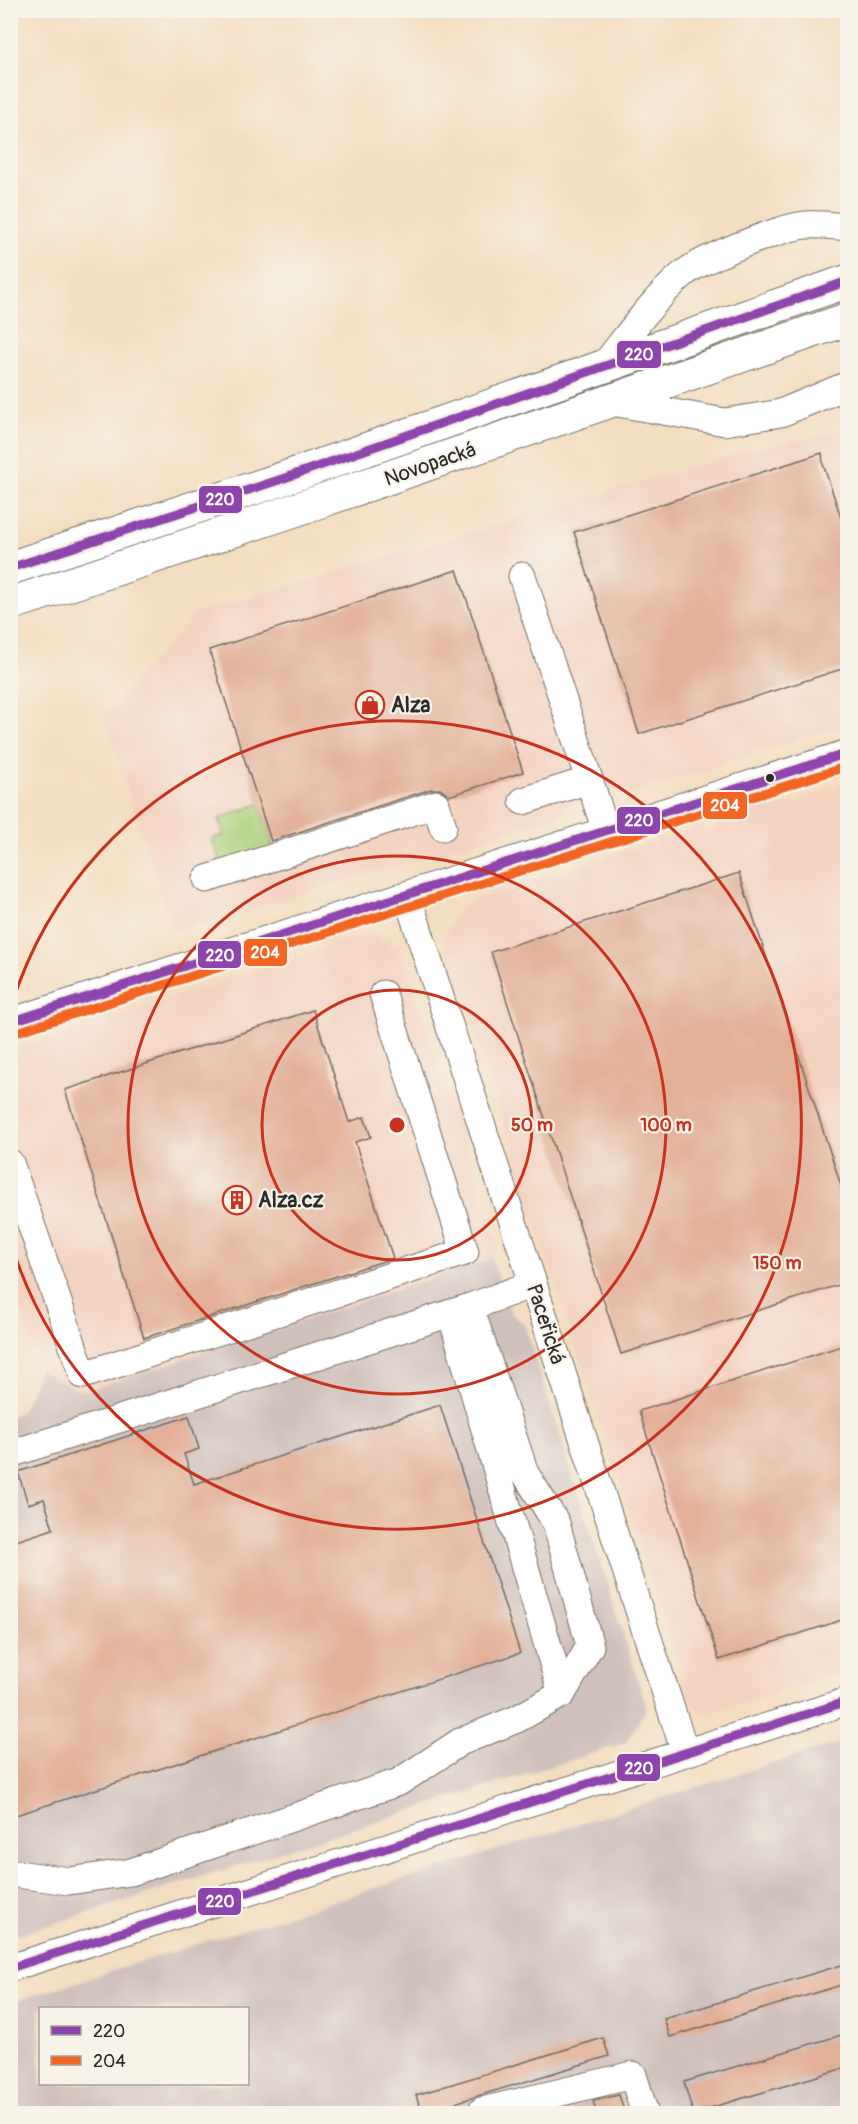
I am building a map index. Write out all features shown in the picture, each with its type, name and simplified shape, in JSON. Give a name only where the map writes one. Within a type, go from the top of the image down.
[{"type":"highway","name":"Novopacká","points":[[10,568],[268,484],[848,281]]},
{"type":"highway","name":"Novopacká","points":[[10,604],[612,402],[848,319]]},
{"type":"street","points":[[601,369],[656,300],[684,273],[701,262],[729,250],[805,225],[848,227]]},
{"type":"street","points":[[612,402],[725,422],[781,413],[848,385]]},
{"type":"street","points":[[522,576],[606,831]]},
{"type":"street","points":[[10,1022],[848,753]]},
{"type":"street","points":[[522,801],[589,780]]},
{"type":"street","points":[[207,879],[436,804],[443,827]]},
{"type":"street","name":"Paceřická","points":[[406,895],[685,1752]]},
{"type":"street","points":[[10,1162],[83,1375],[465,1252],[383,994]]},
{"type":"street","points":[[10,1454],[460,1310],[533,1284]]},
{"type":"street","points":[[460,1310],[562,1694]]},
{"type":"street","points":[[10,1873],[69,1881],[131,1872],[399,1782],[460,1742],[517,1719],[562,1694],[590,1646],[556,1523],[525,1473],[460,1310]]},
{"type":"street","points":[[10,1968],[848,1701]]},
{"type":"street","points":[[482,2111],[633,2075],[645,2114]]},
{"type":"shaded area","points":[[847,425],[847,724],[761,751],[760,748],[753,750],[754,753],[635,792],[619,789],[572,804],[560,816],[174,932],[103,717],[196,613],[757,448],[820,436]]},
{"type":"shaded area","points":[[847,781],[847,1671],[712,1713],[699,1711],[690,1701],[443,937],[464,903],[703,826],[705,832],[717,828],[716,822],[762,807],[774,809]]},
{"type":"shaded area","points":[[370,933],[402,953],[498,1243],[492,1259],[86,1391],[76,1389],[40,1370],[11,1276],[10,1050]]},
{"type":"shaded area","points":[[492,1259],[511,1313],[524,1324],[647,1708],[625,1743],[11,1937],[11,1416],[21,1412],[40,1370],[76,1389],[86,1391]]},
{"type":"shaded area","points":[[847,1740],[847,2113],[11,2113],[10,2003]]},
{"type":"green space","points":[[259,804],[275,852],[223,870],[212,839],[224,835],[219,819]]},
{"type":"building","points":[[822,453],[823,464],[848,538],[848,667],[639,734],[574,532]]},
{"type":"building","points":[[457,570],[523,772],[449,796],[440,789],[431,789],[271,841],[209,650]]},
{"type":"building","points":[[739,873],[848,1207],[848,1282],[621,1354],[491,952]]},
{"type":"building","name":"Alza.cz","points":[[313,1010],[349,1122],[364,1117],[371,1137],[355,1142],[393,1258],[144,1338],[65,1090]]},
{"type":"building","points":[[848,1344],[848,1618],[719,1660],[639,1411]]},
{"type":"building","points":[[440,1405],[520,1653],[10,1817],[10,1543],[53,1529],[44,1499],[28,1504],[18,1472],[189,1416],[199,1449],[184,1454],[194,1484]]},
{"type":"building","points":[[848,1963],[848,1983],[670,2037],[664,2019]]},
{"type":"building","points":[[848,2033],[848,2067],[693,2113],[684,2082]]},
{"type":"building","points":[[603,2038],[609,2056],[422,2113],[416,2095]]},
{"type":"building","points":[[619,2095],[625,2114],[597,2114],[593,2101]]},
{"type":"transit line","name":"220","points":[[10,568],[279,480],[848,281]]},
{"type":"transit line","name":"220","points":[[10,1022],[848,753]]},
{"type":"transit line","name":"204","points":[[14,1033],[848,766]]},
{"type":"transit line","name":"220","points":[[10,1968],[848,1701]]},
{"type":"place","name":"Alza","points":[[370,705]]},
{"type":"place","name":"Alza.cz","points":[[237,1200]]}]
